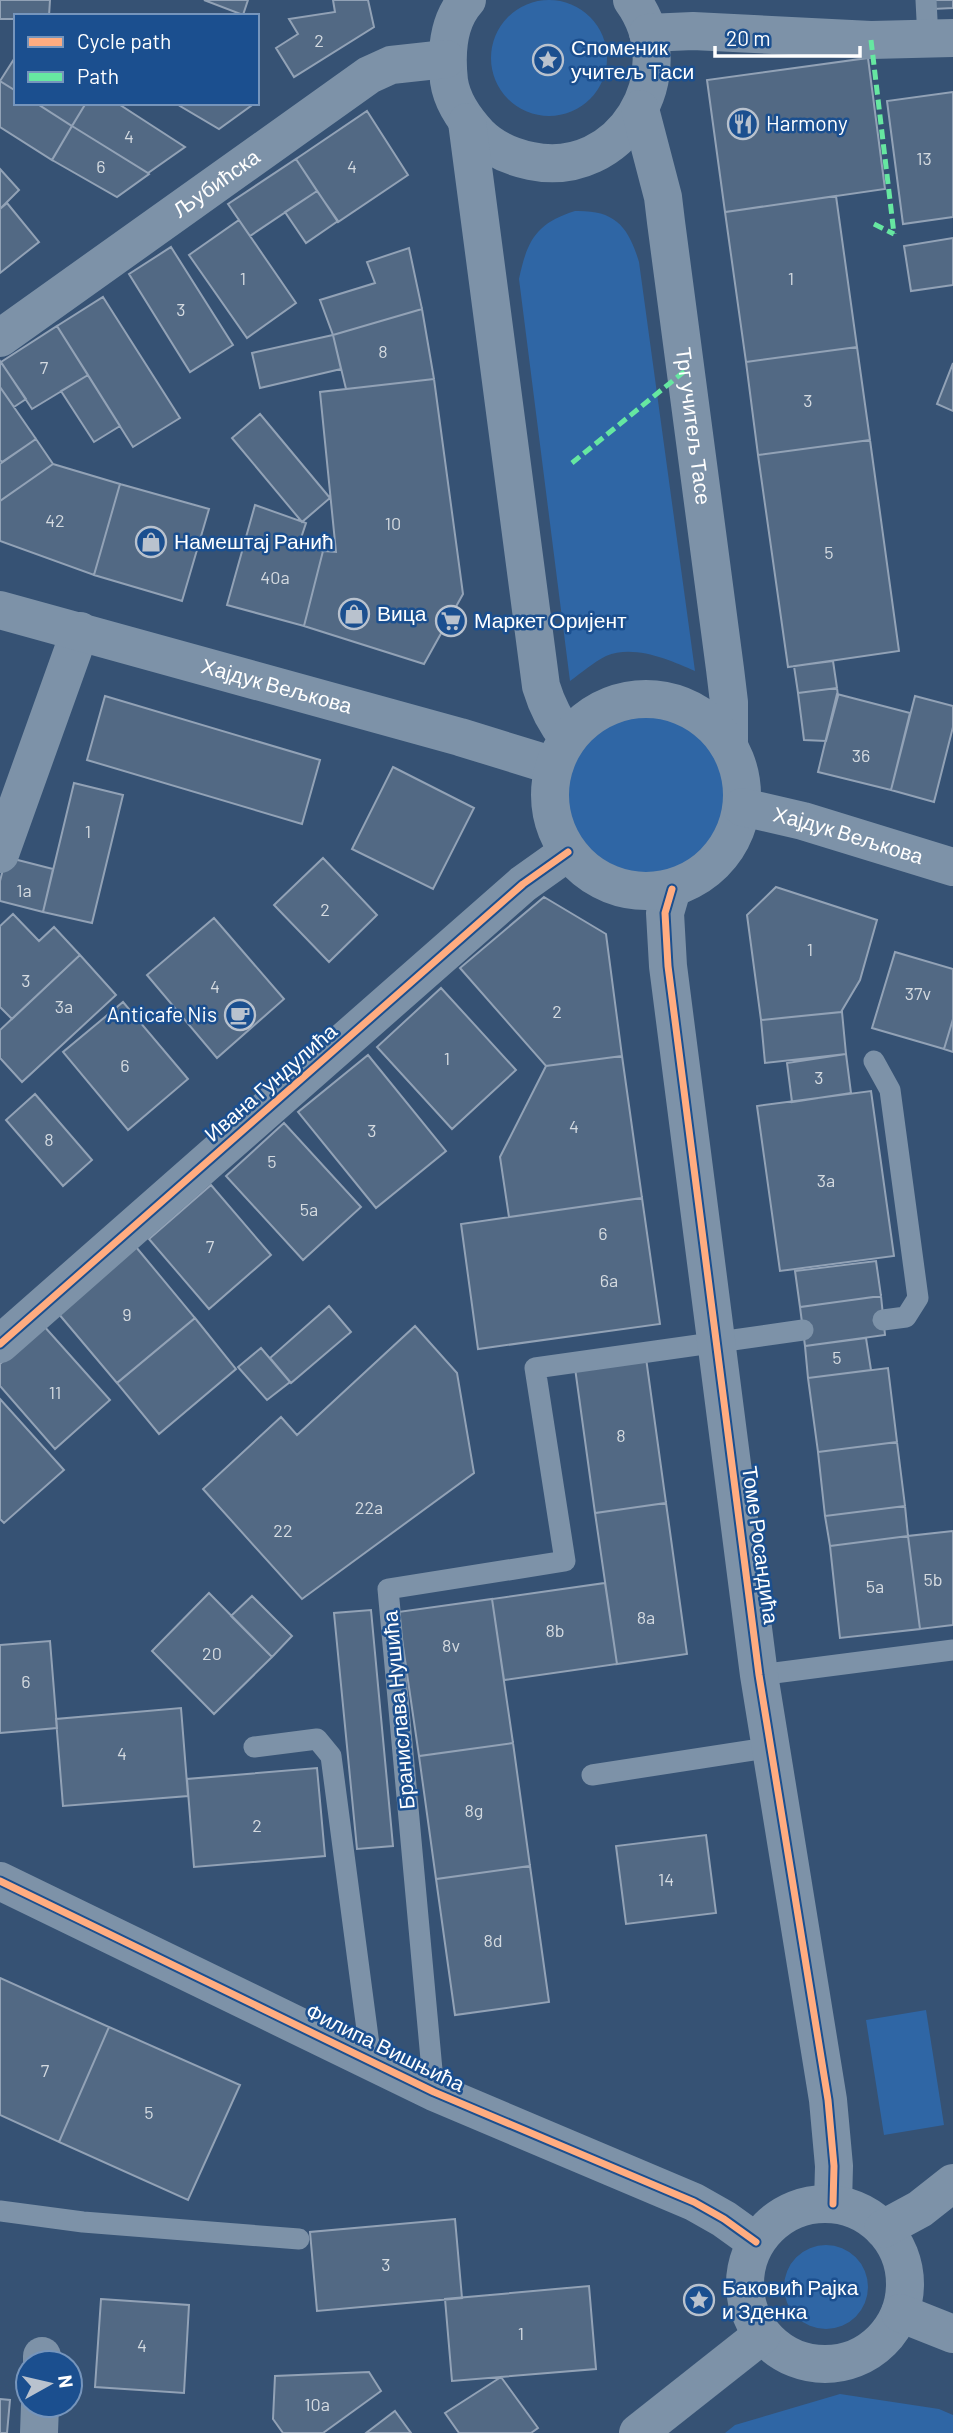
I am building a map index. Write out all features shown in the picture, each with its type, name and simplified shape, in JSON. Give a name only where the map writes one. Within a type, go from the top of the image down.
[{"type":"street","points":[[467,0],[451,30],[446,59],[451,92],[467,122],[487,144],[513,158],[542,164],[572,162],[600,151],[623,133],[640,109],[649,85],[652,59],[640,17]]},
{"type":"street","points":[[640,17],[693,31],[871,40],[941,39]]},
{"type":"street","name":"Љубићска","points":[[0,338],[369,75],[391,65],[446,59]]},
{"type":"street","name":"Трг учитељ Тасе","points":[[640,109],[665,214],[729,702],[729,746]]},
{"type":"street","points":[[467,122],[541,686],[557,724],[561,752],[550,796],[555,825],[568,852],[589,873],[614,887],[644,892],[672,889],[698,877],[720,858],[734,834],[742,807],[741,776],[729,746],[709,722],[681,706],[650,699],[619,702],[591,716],[561,752]]},
{"type":"street","name":"Хајдук Вељкова","points":[[0,610],[460,737],[561,752]]},
{"type":"street","points":[[0,854],[80,631]]},
{"type":"street","name":"Хајдук Вељкова","points":[[742,807],[803,821],[953,867]]},
{"type":"street","name":"Ивана Гундулића","points":[[0,1344],[523,884],[568,852]]},
{"type":"street","name":"Томе Росандића","points":[[672,889],[665,913],[668,966],[759,1675],[773,1747],[812,2011],[828,2100],[834,2166],[833,2204]]},
{"type":"street","name":"Филипа Вишњића","points":[[0,1881],[434,2092],[694,2202],[756,2242]]},
{"type":"street","points":[[883,2229],[920,2209],[953,2183]]},
{"type":"street","points":[[833,2204],[851,2208],[869,2217],[883,2229],[897,2247],[904,2269],[905,2291],[900,2314],[888,2335],[871,2351],[849,2361],[826,2365],[802,2362],[780,2352],[762,2335],[749,2314],[744,2289],[747,2264],[756,2242],[771,2224],[789,2212],[810,2205],[833,2204]]},
{"type":"street","points":[[900,2314],[953,2334]]},
{"type":"street","points":[[638,2433],[725,2367],[762,2335]]},
{"type":"lane","points":[[926,0],[941,39]]},
{"type":"lane","points":[[874,1061],[890,1090],[918,1298],[906,1317],[883,1320]]},
{"type":"lane","points":[[715,1342],[803,1331]]},
{"type":"lane","name":"Бранислава Нушића","points":[[434,2092],[388,1589],[565,1561],[535,1368],[715,1342]]},
{"type":"lane","points":[[759,1675],[953,1650]]},
{"type":"lane","points":[[254,1747],[317,1739],[331,1756],[371,2060]]},
{"type":"lane","points":[[593,1774],[773,1747]]},
{"type":"lane","points":[[0,2211],[83,2222],[299,2239]]},
{"type":"shaded area","points":[[549,0],[571,5],[590,17],[602,36],[607,58],[602,80],[590,99],[571,111],[549,116],[527,111],[508,99],[496,80],[491,58],[496,36],[508,17],[527,5]]},
{"type":"shaded area","points":[[575,211],[600,213],[618,222],[630,238],[639,262],[695,671],[652,655],[628,652],[606,656],[570,681],[519,279],[535,235],[551,221]]},
{"type":"shaded area","points":[[647,713],[678,719],[705,737],[723,764],[729,795],[723,826],[705,853],[678,871],[647,877],[616,871],[589,853],[571,826],[565,795],[571,764],[589,737],[616,719]]},
{"type":"shaded area","points":[[926,2010],[944,2125],[884,2135],[866,2020]]},
{"type":"shaded area","points":[[826,2245],[842,2248],[856,2257],[865,2271],[868,2287],[865,2303],[856,2317],[842,2326],[826,2329],[810,2326],[796,2317],[787,2303],[784,2287],[787,2271],[796,2257],[810,2248]]},
{"type":"shaded area","points":[[840,2394],[939,2409],[953,2415],[953,2433],[725,2433],[735,2425]]},
{"type":"building","points":[[0,0],[50,0],[49,14],[14,14],[14,19],[0,19]]},
{"type":"building","points":[[204,0],[248,0],[243,14]]},
{"type":"building","points":[[333,0],[368,0],[374,27],[294,77],[276,48],[298,34],[289,19],[335,12]]},
{"type":"building","points":[[933,0],[953,0],[953,8],[933,9]]},
{"type":"building","points":[[868,58],[885,189],[725,212],[707,80]]},
{"type":"building","points":[[14,59],[14,90],[0,81]]},
{"type":"building","points":[[0,81],[14,90],[14,105],[39,105],[72,126],[52,160],[0,127]]},
{"type":"building","points":[[953,92],[953,217],[903,224],[887,101]]},
{"type":"building","points":[[39,105],[85,105],[72,126]]},
{"type":"building","points":[[85,105],[120,105],[185,147],[148,173],[72,126]]},
{"type":"building","points":[[178,105],[252,105],[219,129]]},
{"type":"building","points":[[367,111],[408,175],[338,222],[296,159]]},
{"type":"building","points":[[72,126],[149,174],[117,197],[52,160]]},
{"type":"building","points":[[296,159],[317,191],[250,236],[228,204]]},
{"type":"building","points":[[0,169],[19,190],[0,209]]},
{"type":"building","points":[[317,191],[338,221],[306,243],[285,212]]},
{"type":"building","points":[[836,196],[857,347],[746,362],[725,212]]},
{"type":"building","points":[[7,203],[39,242],[0,273],[0,209]]},
{"type":"building","points":[[239,220],[296,303],[247,338],[189,255]]},
{"type":"building","points":[[953,238],[953,285],[911,291],[904,246]]},
{"type":"building","points":[[171,247],[233,345],[190,372],[129,274]]},
{"type":"building","points":[[409,248],[422,309],[333,335],[320,300],[375,283],[367,262]]},
{"type":"building","points":[[103,297],[180,418],[133,447],[57,326]]},
{"type":"building","points":[[422,309],[434,379],[346,389],[333,335]]},
{"type":"building","points":[[57,326],[88,375],[32,409],[1,362]]},
{"type":"building","points":[[333,335],[341,369],[260,388],[252,353]]},
{"type":"building","points":[[857,347],[870,440],[758,455],[746,362]]},
{"type":"building","points":[[0,361],[26,399],[14,407],[0,387]]},
{"type":"building","points":[[953,363],[953,411],[937,404]]},
{"type":"building","points":[[88,375],[120,426],[94,442],[61,391]]},
{"type":"building","points":[[434,379],[463,594],[424,664],[304,626],[323,551],[336,552],[320,392]]},
{"type":"building","points":[[0,387],[36,439],[2,462],[0,460]]},
{"type":"building","points":[[260,414],[330,498],[302,522],[232,438]]},
{"type":"building","points":[[36,439],[53,464],[0,501],[0,464]]},
{"type":"building","points":[[870,440],[899,651],[788,667],[758,455]]},
{"type":"building","points":[[53,464],[120,484],[94,575],[0,541],[0,501]]},
{"type":"building","name":"Намештај Ранић","points":[[120,484],[209,509],[182,601],[94,575]]},
{"type":"building","points":[[255,505],[306,523],[299,544],[323,551],[304,626],[227,605]]},
{"type":"building","points":[[833,661],[837,688],[798,693],[794,666]]},
{"type":"building","points":[[837,688],[838,696],[826,741],[804,740],[798,693]]},
{"type":"building","points":[[837,694],[910,713],[891,790],[818,772]]},
{"type":"building","points":[[105,696],[320,760],[302,824],[87,760]]},
{"type":"building","points":[[915,696],[953,706],[953,727],[934,802],[891,790]]},
{"type":"building","points":[[393,767],[474,808],[433,889],[352,849]]},
{"type":"building","points":[[74,783],[123,795],[92,923],[43,912]]},
{"type":"building","points":[[6,857],[53,869],[43,912],[0,901],[0,881]]},
{"type":"building","points":[[323,858],[377,915],[329,962],[274,905]]},
{"type":"building","points":[[776,887],[877,920],[860,980],[841,1012],[761,1020],[747,915]]},
{"type":"building","points":[[544,897],[606,934],[622,1056],[546,1066],[460,968]]},
{"type":"building","points":[[13,914],[39,941],[54,927],[80,955],[12,1019],[0,1007],[0,926]]},
{"type":"building","points":[[214,918],[284,999],[217,1058],[147,975]]},
{"type":"building","points":[[895,952],[953,969],[953,1019],[944,1049],[872,1028]]},
{"type":"building","points":[[80,955],[116,995],[22,1082],[0,1058],[0,1030]]},
{"type":"building","points":[[441,988],[516,1070],[452,1129],[377,1047]]},
{"type":"building","points":[[123,1002],[188,1079],[128,1130],[63,1052]]},
{"type":"building","points":[[842,1012],[846,1054],[765,1063],[761,1020]]},
{"type":"building","points":[[953,1019],[953,1052],[944,1049]]},
{"type":"building","points":[[846,1054],[851,1093],[792,1102],[787,1063]]},
{"type":"building","points":[[368,1055],[446,1151],[376,1208],[298,1112]]},
{"type":"building","points":[[622,1056],[642,1198],[509,1217],[500,1157],[546,1066]]},
{"type":"building","points":[[871,1091],[894,1256],[780,1271],[757,1106]]},
{"type":"building","points":[[35,1094],[92,1160],[63,1186],[6,1120]]},
{"type":"building","points":[[284,1123],[361,1207],[303,1260],[226,1176]]},
{"type":"building","points":[[211,1185],[271,1255],[209,1309],[149,1239]]},
{"type":"building","points":[[642,1198],[660,1324],[478,1349],[461,1224]]},
{"type":"building","points":[[136,1247],[195,1318],[117,1383],[58,1313]]},
{"type":"building","points":[[876,1261],[881,1296],[800,1307],[795,1271]]},
{"type":"building","points":[[881,1296],[885,1335],[805,1346],[800,1307]]},
{"type":"building","points":[[329,1306],[351,1332],[291,1383],[270,1358]]},
{"type":"building","points":[[195,1318],[236,1369],[159,1434],[117,1383]]},
{"type":"building","points":[[43,1325],[110,1400],[55,1449],[0,1386],[0,1364]]},
{"type":"building","points":[[415,1326],[457,1373],[474,1473],[302,1599],[203,1489],[281,1417],[297,1435]]},
{"type":"building","points":[[866,1338],[871,1370],[808,1378],[805,1346]]},
{"type":"building","points":[[261,1348],[290,1382],[267,1400],[238,1367]]},
{"type":"building","points":[[646,1358],[666,1503],[595,1513],[575,1368]]},
{"type":"building","points":[[888,1368],[897,1442],[818,1452],[808,1378]]},
{"type":"building","points":[[0,1399],[64,1470],[4,1523],[0,1519]]},
{"type":"building","points":[[897,1442],[905,1506],[825,1516],[818,1452]]},
{"type":"building","points":[[666,1503],[687,1654],[617,1664],[595,1513]]},
{"type":"building","points":[[905,1506],[908,1536],[830,1546],[825,1516]]},
{"type":"building","points":[[953,1531],[953,1625],[920,1629],[908,1536]]},
{"type":"building","points":[[908,1536],[920,1629],[840,1638],[830,1546]]},
{"type":"building","points":[[605,1583],[617,1664],[504,1680],[492,1599]]},
{"type":"building","points":[[209,1593],[272,1657],[214,1714],[152,1651]]},
{"type":"building","points":[[252,1596],[292,1636],[272,1657],[231,1616]]},
{"type":"building","points":[[492,1599],[513,1743],[419,1756],[398,1612]]},
{"type":"building","points":[[371,1610],[393,1846],[357,1849],[334,1613]]},
{"type":"building","points":[[50,1641],[57,1728],[0,1733],[0,1645]]},
{"type":"building","points":[[181,1708],[188,1796],[63,1806],[56,1719]]},
{"type":"building","points":[[513,1743],[530,1866],[436,1879],[419,1756]]},
{"type":"building","points":[[317,1768],[325,1856],[194,1867],[187,1779]]},
{"type":"building","points":[[706,1835],[716,1913],[626,1924],[616,1846]]},
{"type":"building","points":[[530,1866],[549,2002],[455,2015],[436,1879]]},
{"type":"building","points":[[0,1978],[109,2027],[59,2142],[0,2115]]},
{"type":"building","points":[[109,2027],[240,2085],[188,2200],[59,2142]]},
{"type":"building","points":[[455,2219],[462,2298],[317,2311],[310,2232]]},
{"type":"building","points":[[589,2286],[596,2369],[452,2381],[445,2299]]},
{"type":"building","points":[[101,2299],[189,2305],[184,2393],[95,2387]]},
{"type":"building","points":[[369,2372],[381,2391],[323,2433],[283,2433],[273,2419],[275,2376]]},
{"type":"building","points":[[501,2377],[538,2428],[531,2433],[459,2433],[445,2413]]},
{"type":"building","points":[[0,2399],[10,2400],[7,2433],[0,2433]]},
{"type":"building","points":[[395,2411],[411,2433],[366,2433]]},
{"type":"marked path","points":[[871,40],[894,234]]},
{"type":"marked path","points":[[874,224],[894,234]]},
{"type":"marked path","points":[[572,463],[686,370]]},
{"type":"cycle path","points":[[0,1344],[523,884],[568,852]]},
{"type":"cycle path","points":[[672,889],[665,913],[668,966],[759,1675],[828,2100],[834,2166],[833,2204]]},
{"type":"cycle path","points":[[0,1881],[434,2092],[694,2202],[756,2242]]},
{"type":"place","name":"Споменик учитељ Таси","points":[[548,60]]},
{"type":"place","name":"Harmony","points":[[743,124]]},
{"type":"place","name":"Намештај Ранић","points":[[151,542]]},
{"type":"place","name":"Вица","points":[[354,614]]},
{"type":"place","name":"Маркет Оријент","points":[[451,621]]},
{"type":"place","name":"Anticafe Nis","points":[[240,1015]]},
{"type":"place","name":"Баковић Рајка и Зденка","points":[[699,2300]]}]
